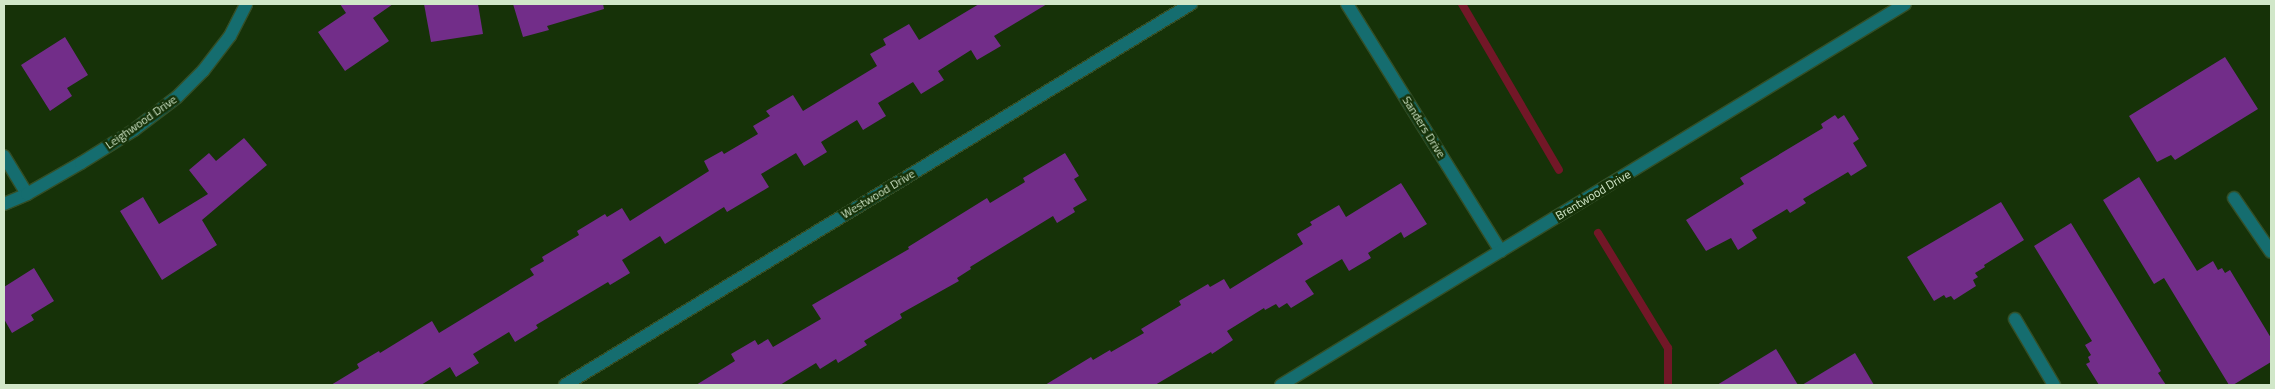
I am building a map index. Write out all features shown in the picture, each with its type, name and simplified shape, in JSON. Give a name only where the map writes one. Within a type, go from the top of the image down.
[{"type":"street","name":"Leighwood Drive","points":[[4,204],[26,194],[134,130],[177,97],[203,70],[230,36],[246,4]]},
{"type":"street","name":"Westwood Drive","points":[[565,385],[1191,4]]},
{"type":"street","name":"Sanders Drive","points":[[1346,4],[1501,251]]},
{"type":"street","name":"Brentwood Drive","points":[[1281,385],[1905,4]]},
{"type":"street","points":[[4,156],[26,194]]},
{"type":"street","points":[[2234,198],[2271,252]]},
{"type":"street","points":[[2015,319],[2054,385]]},
{"type":"building","points":[[340,4],[393,4],[373,18],[389,41],[345,71],[318,32],[346,13]]},
{"type":"building","points":[[424,4],[478,4],[483,34],[431,42]]},
{"type":"building","points":[[513,4],[603,4],[604,9],[547,26],[549,30],[523,37]]},
{"type":"building","points":[[979,4],[1047,4],[994,36],[1001,46],[977,60],[971,50],[938,71],[944,80],[921,94],[913,82],[878,103],[886,116],[863,130],[857,120],[821,142],[827,152],[804,166],[796,153],[761,174],[769,187],[727,212],[724,207],[665,244],[660,236],[622,260],[630,273],[610,285],[608,282],[536,325],[538,328],[515,342],[509,332],[473,354],[479,363],[456,377],[450,367],[421,385],[331,385],[359,368],[357,364],[379,351],[380,353],[432,321],[439,333],[534,275],[530,269],[544,261],[542,257],[579,235],[577,231],[605,214],[607,217],[622,208],[630,221],[709,171],[704,161],[722,151],[724,154],[758,134],[753,126],[770,116],[766,111],[793,95],[803,111],[877,66],[870,54],[886,45],[883,39],[909,24],[919,40]]},
{"type":"building","points":[[65,37],[88,75],[67,88],[72,96],[50,111],[21,65]]},
{"type":"building","points":[[2225,57],[2258,109],[2175,160],[2171,155],[2157,162],[2129,116]]},
{"type":"building","points":[[1835,115],[1838,119],[1844,115],[1859,139],[1853,143],[1867,166],[1851,176],[1848,172],[1803,199],[1806,203],[1790,213],[1787,209],[1752,230],[1757,238],[1738,250],[1731,238],[1706,251],[1686,220],[1744,184],[1740,178],[1823,128],[1821,124]]},
{"type":"building","points":[[244,138],[267,165],[202,220],[217,245],[162,280],[120,211],[143,197],[159,224],[208,194],[189,170],[209,153],[216,161]]},
{"type":"building","points":[[1065,153],[1079,176],[1074,179],[1087,200],[1073,208],[1075,212],[1057,223],[1053,216],[970,267],[971,269],[957,278],[959,281],[900,314],[902,318],[864,341],[867,345],[838,363],[836,359],[820,369],[816,363],[780,385],[696,385],[735,361],[731,354],[755,340],[758,345],[768,339],[773,347],[821,319],[812,305],[909,249],[908,247],[987,198],[990,203],[1025,182],[1023,178]]},
{"type":"building","points":[[2139,177],[2197,271],[2213,261],[2218,270],[2222,268],[2225,273],[2230,270],[2271,338],[2271,362],[2233,385],[2229,385],[2164,278],[2154,284],[2103,200]]},
{"type":"building","points":[[1401,183],[1427,224],[1404,238],[1401,232],[1368,253],[1371,258],[1349,271],[1342,259],[1305,281],[1314,294],[1291,308],[1287,303],[1279,308],[1276,304],[1265,310],[1264,308],[1227,331],[1233,340],[1212,354],[1211,352],[1155,385],[1045,385],[1091,357],[1093,360],[1110,350],[1111,352],[1144,333],[1141,329],[1181,305],[1179,301],[1208,284],[1210,287],[1224,279],[1230,289],[1303,244],[1297,234],[1312,225],[1310,222],[1339,205],[1346,217]]},
{"type":"building","points":[[2001,202],[2024,240],[1984,265],[1985,267],[1975,273],[1978,277],[1973,280],[1976,286],[1954,300],[1951,296],[1946,298],[1944,295],[1934,301],[1907,257]]},
{"type":"building","points":[[2071,223],[2161,371],[2158,373],[2166,385],[2099,385],[2086,364],[2090,362],[2088,357],[2091,355],[2085,345],[2092,341],[2034,246]]},
{"type":"building","points":[[34,268],[54,301],[31,315],[34,320],[12,333],[4,319],[4,287]]},
{"type":"building","points":[[1776,349],[1798,385],[1717,385]]},
{"type":"building","points":[[1855,353],[1874,385],[1802,385]]},
{"type":"waterway","points":[[1462,4],[1559,170]]},
{"type":"waterway","points":[[1598,233],[1668,348],[1668,385]]}]
